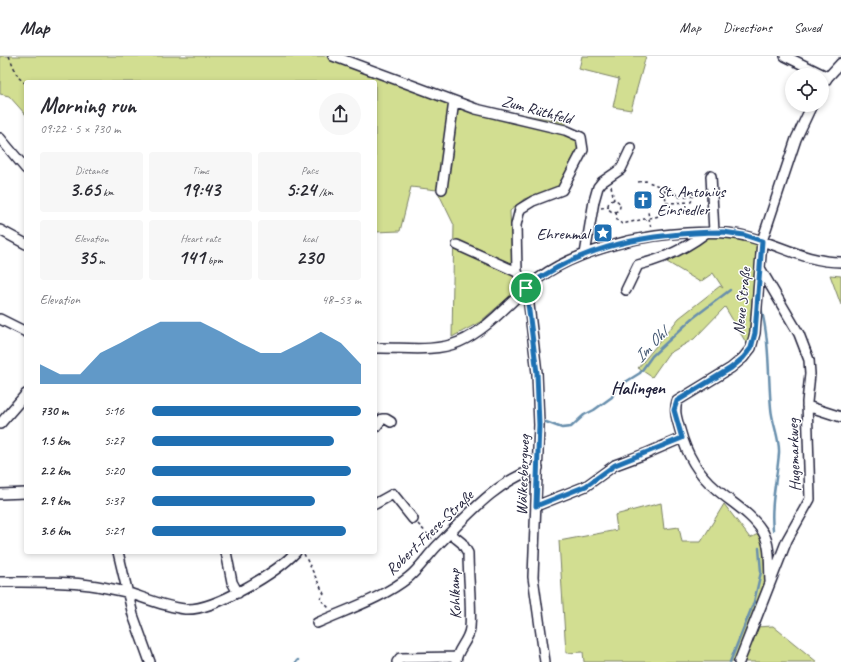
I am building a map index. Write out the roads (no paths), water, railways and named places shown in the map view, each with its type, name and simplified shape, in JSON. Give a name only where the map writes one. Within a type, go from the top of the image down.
[{"type":"street","name":"Zum Rüthfeld","points":[[332,56],[476,109],[565,130],[581,138],[583,150],[562,190],[533,200],[520,209],[516,225],[517,272],[526,288]]},
{"type":"street","points":[[785,56],[811,68]]},
{"type":"street","points":[[829,75],[841,63]]},
{"type":"street","points":[[442,189],[454,101]]},
{"type":"street","name":"Neue Straße","points":[[770,581],[768,550],[763,533],[749,515],[716,489],[698,472],[682,438],[674,410],[677,401],[731,368],[751,348],[755,333],[762,241],[796,138],[809,112]]},
{"type":"street","points":[[0,138],[24,167]]},
{"type":"street","points":[[585,254],[594,201],[598,187],[606,178],[621,168],[631,148]]},
{"type":"street","points":[[710,233],[712,190],[711,176]]},
{"type":"street","points":[[0,230],[24,243]]},
{"type":"street","points":[[626,290],[638,265],[657,260],[710,233]]},
{"type":"street","points":[[377,348],[439,347],[459,342],[475,333],[503,312],[526,288],[550,271],[585,254],[630,241],[673,234],[710,233],[744,235],[797,255],[841,262]]},
{"type":"street","points":[[457,245],[517,272]]},
{"type":"street","name":"Hugemarkweg","points":[[739,662],[787,540],[810,495],[807,406],[810,374],[809,360],[799,334],[760,268]]},
{"type":"street","name":"Wälkesbergweg","points":[[526,288],[537,373],[539,425],[533,577],[545,662]]},
{"type":"street","points":[[0,319],[24,331]]},
{"type":"street","points":[[0,424],[24,396]]},
{"type":"street","points":[[807,406],[841,417]]},
{"type":"street","points":[[377,426],[384,419],[391,422]]},
{"type":"street","points":[[536,506],[586,486],[615,465],[682,438]]},
{"type":"street","name":"Robert-Frese-Straße","points":[[317,623],[392,588],[410,576],[474,509],[499,487],[524,472],[538,468]]},
{"type":"street","points":[[0,494],[24,493]]},
{"type":"street","points":[[377,503],[393,494],[413,519]]},
{"type":"street","name":"Kohlkamp","points":[[397,662],[400,658],[456,659],[470,630],[468,554],[462,543],[451,534]]},
{"type":"street","points":[[118,554],[135,621],[150,662]]},
{"type":"street","points":[[226,554],[232,582],[238,593]]},
{"type":"street","points":[[0,582],[32,582],[94,586],[127,592],[172,607],[186,609],[207,605],[238,593],[257,582],[293,554]]},
{"type":"waterway","name":"Im Ohl","points":[[546,422],[562,428],[571,427],[584,415],[594,410],[612,397],[616,388],[640,373],[652,356],[693,318],[730,290]]},
{"type":"waterway","points":[[761,308],[766,333],[772,414],[779,448],[773,501],[773,530]]},
{"type":"waterway","points":[[730,662],[754,602],[761,572],[759,548]]},
{"type":"place","name":"St. Antonius Einsiedler","points":[[643,200]]},
{"type":"place","name":"Ehrenmal","points":[[603,233]]},
{"type":"district","name":"Halingen","points":[[638,388]]}]
